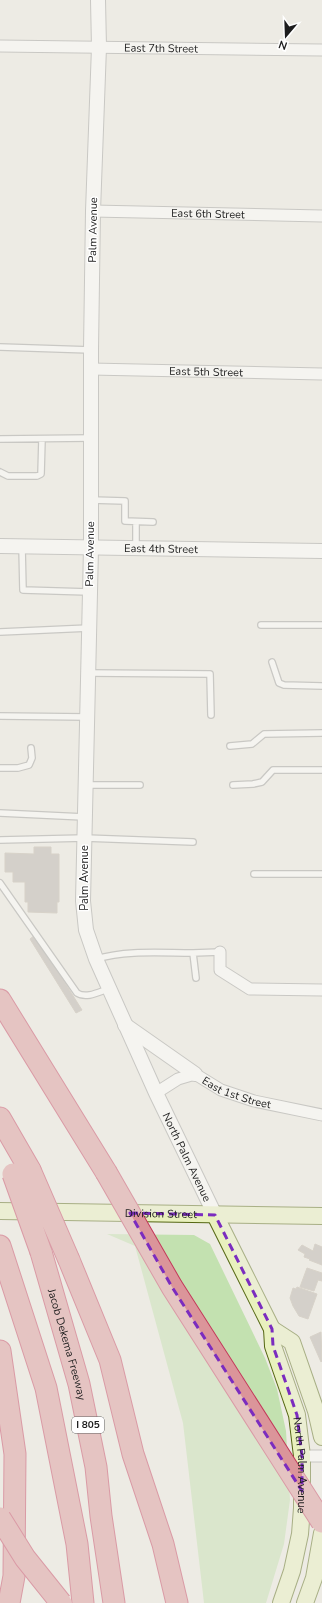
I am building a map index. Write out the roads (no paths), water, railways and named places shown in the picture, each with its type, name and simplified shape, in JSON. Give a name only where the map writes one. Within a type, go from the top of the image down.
[{"type":"highway","points":[[0,1000],[106,1172],[172,1287],[322,1522]]},
{"type":"highway","points":[[0,1118],[22,1172],[69,1260],[110,1360],[133,1454],[163,1544],[177,1603]]},
{"type":"highway","name":"Jacob Dekema Freeway","points":[[0,1140],[22,1172],[41,1252],[79,1384],[96,1467],[101,1516],[114,1603]]},
{"type":"highway","name":"I 805","points":[[0,1247],[46,1388],[77,1544],[83,1603]]},
{"type":"highway","points":[[0,1352],[15,1454],[14,1576],[9,1603]]},
{"type":"highway","points":[[0,1518],[25,1558],[61,1603]]},
{"type":"main road","name":"Division Street","points":[[0,1211],[322,1216]]},
{"type":"main road","name":"North Palm Avenue","points":[[215,1215],[272,1329],[273,1346],[297,1415],[302,1456],[300,1534],[292,1571],[281,1603]]},
{"type":"main road","name":"North Palm Avenue","points":[[272,1329],[292,1342],[316,1411],[322,1437]]},
{"type":"main road","points":[[305,1603],[314,1578],[322,1533]]},
{"type":"street","name":"Palm Avenue","points":[[98,0],[99,47],[93,211],[91,350],[91,548],[83,901],[86,930],[96,959],[156,1092]]},
{"type":"street","name":"East 7th Street","points":[[0,46],[322,50]]},
{"type":"street","name":"East 6th Street","points":[[93,211],[322,216]]},
{"type":"street","name":"East 5th Street","points":[[91,369],[322,374]]},
{"type":"street","name":"East 4th Street","points":[[0,546],[322,551]]},
{"type":"street","points":[[220,952],[220,970],[250,989],[322,990]]},
{"type":"street","points":[[125,1024],[195,1074]]},
{"type":"street","name":"East 1st Street","points":[[156,1092],[178,1079],[195,1074],[221,1090],[254,1101],[322,1115]]},
{"type":"street","name":"North Palm Avenue","points":[[156,1092],[215,1215]]},
{"type":"street","points":[[302,1456],[322,1456]]},
{"type":"lane","points":[[0,347],[91,350]]},
{"type":"lane","points":[[0,472],[8,476],[37,476],[41,474],[42,438]]},
{"type":"lane","points":[[0,439],[91,438]]},
{"type":"lane","points":[[91,500],[125,502],[125,521],[153,522]]},
{"type":"lane","points":[[136,522],[136,549]]},
{"type":"lane","points":[[22,547],[23,590],[90,592]]},
{"type":"lane","points":[[261,624],[322,625]]},
{"type":"lane","points":[[0,632],[89,628]]},
{"type":"lane","points":[[272,662],[279,683],[284,685],[322,686]]},
{"type":"lane","points":[[88,673],[210,674],[211,715]]},
{"type":"lane","points":[[0,716],[87,717]]},
{"type":"lane","points":[[230,746],[252,744],[264,734],[322,733]]},
{"type":"lane","points":[[0,768],[18,768],[28,766],[32,758],[31,748]]},
{"type":"lane","points":[[233,785],[262,782],[274,770],[322,770]]},
{"type":"lane","points":[[86,785],[140,785]]},
{"type":"lane","points":[[0,813],[85,817]]},
{"type":"lane","points":[[0,840],[84,838],[193,842]]},
{"type":"lane","points":[[254,874],[322,874]]},
{"type":"lane","points":[[0,883],[77,993],[81,996],[87,996],[109,989]]},
{"type":"lane","points":[[96,959],[125,953],[220,952]]},
{"type":"lane","points":[[193,953],[196,978]]}]
